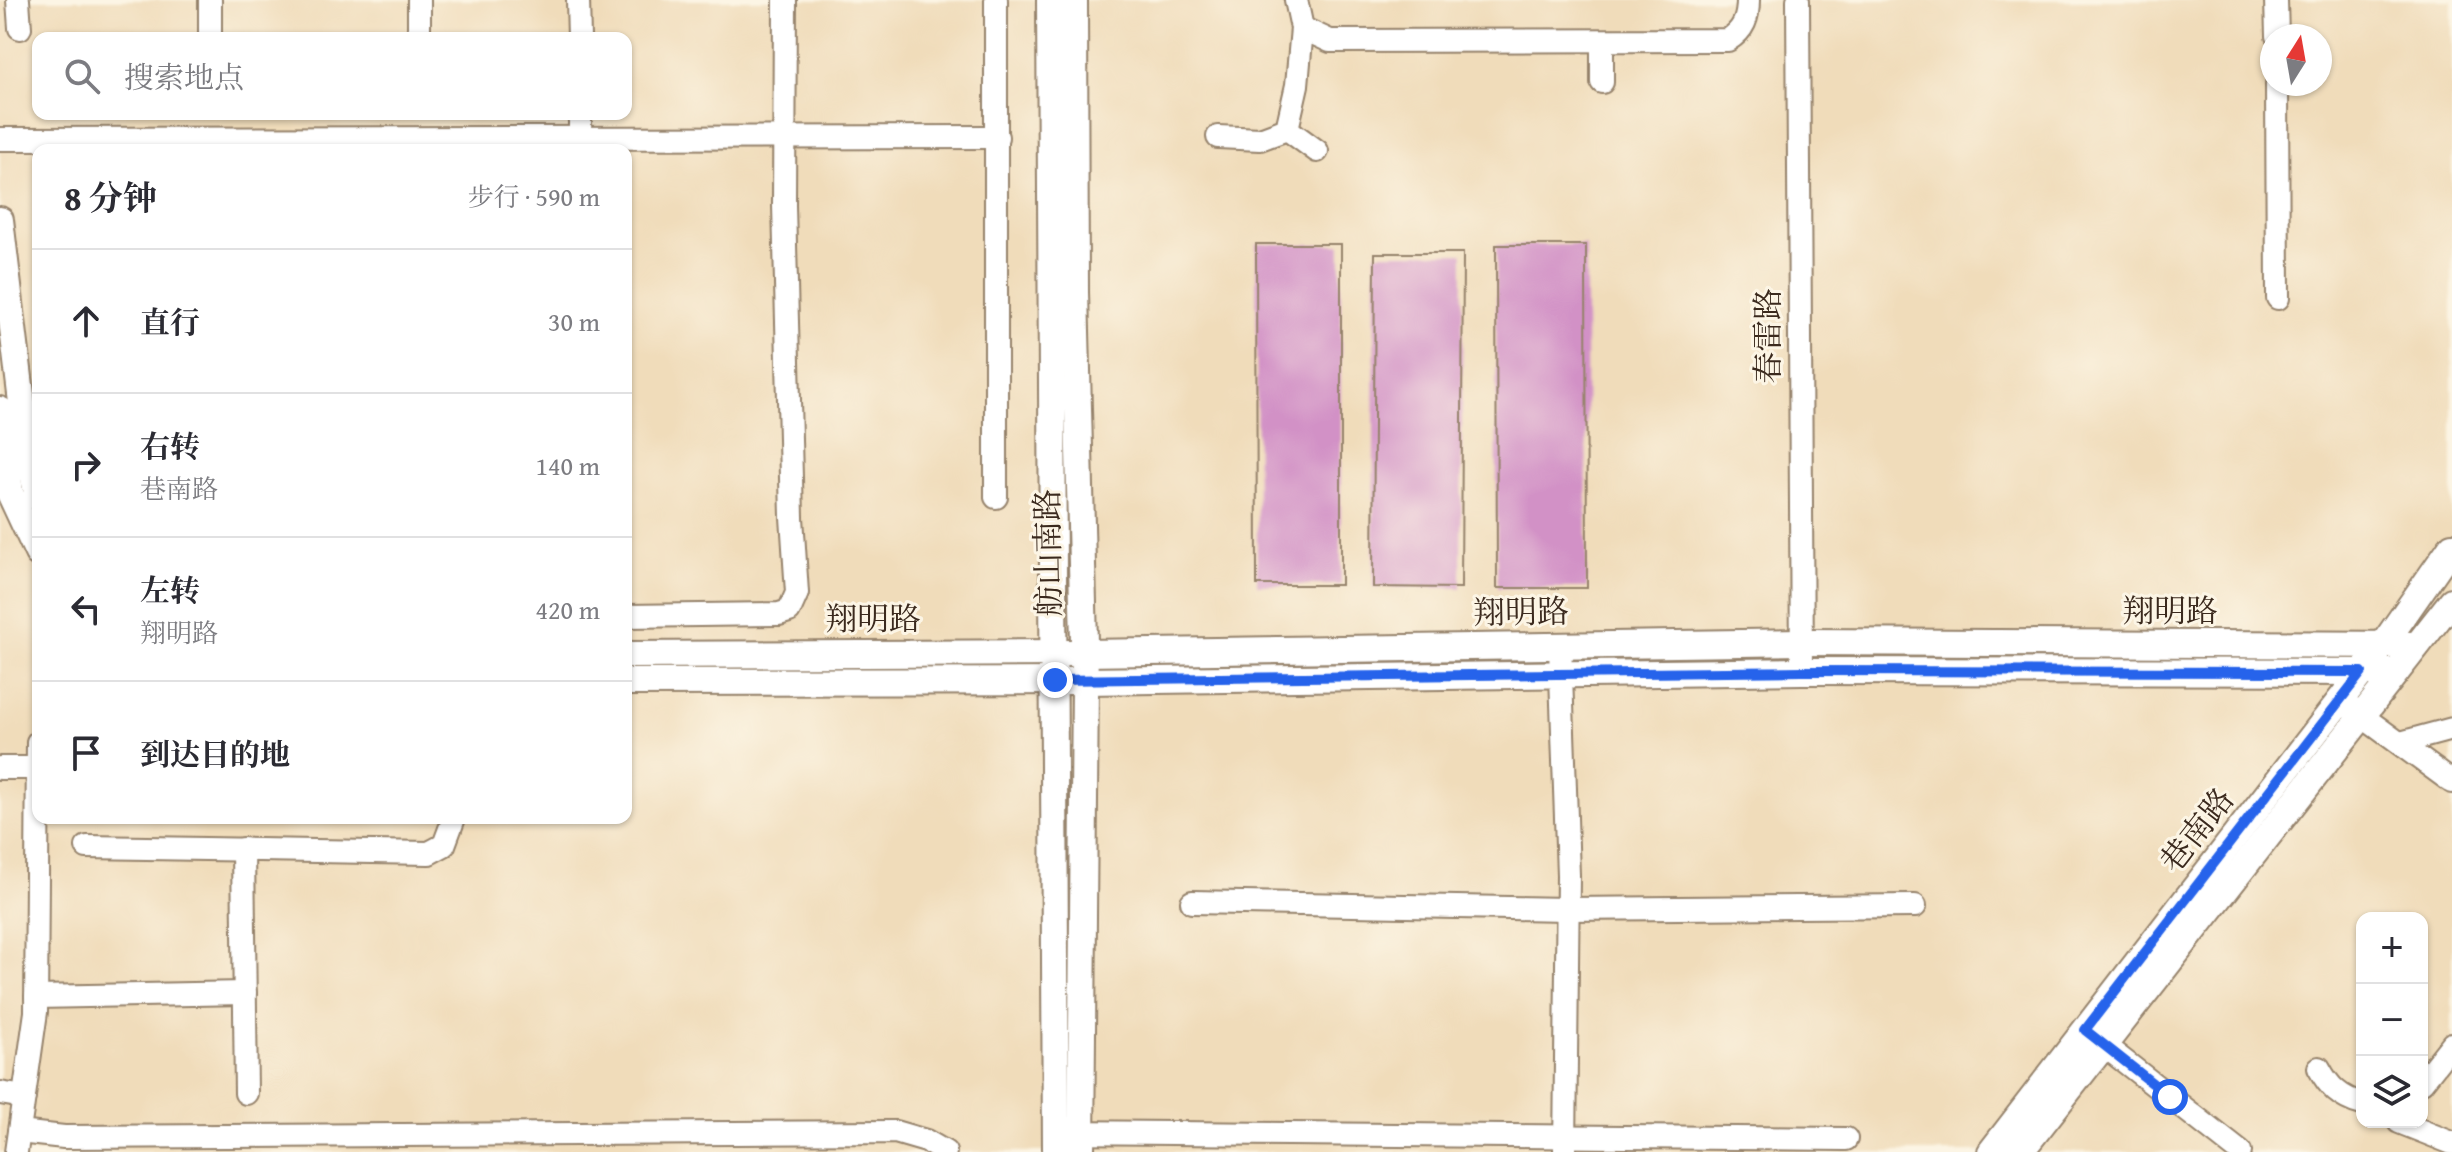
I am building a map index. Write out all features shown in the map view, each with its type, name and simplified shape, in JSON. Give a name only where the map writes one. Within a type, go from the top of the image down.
[{"type":"street","points":[[18,0],[20,28]]},
{"type":"street","points":[[210,0],[210,32]]},
{"type":"street","points":[[419,0],[419,32]]},
{"type":"street","points":[[578,0],[579,32]]},
{"type":"street","points":[[632,616],[779,614],[789,611],[797,593],[792,517],[784,140],[785,0]]},
{"type":"street","points":[[996,0],[996,497]]},
{"type":"street","name":"舫山南路","points":[[1050,0],[1055,680],[1068,1142]]},
{"type":"street","name":"舫山南路","points":[[1068,1142],[1085,681],[1075,292],[1074,0]]},
{"type":"street","points":[[1287,129],[1297,85],[1302,28],[1296,0]]},
{"type":"street","points":[[1302,28],[1330,41],[1728,40],[1740,33],[1748,14],[1748,0]]},
{"type":"street","name":"春雷路","points":[[1798,0],[1802,671]]},
{"type":"street","points":[[2276,0],[2277,24]]},
{"type":"street","points":[[1602,41],[1602,82]]},
{"type":"street","points":[[2277,96],[2278,298]]},
{"type":"street","points":[[210,120],[210,144]]},
{"type":"street","points":[[419,120],[419,137]]},
{"type":"street","points":[[580,120],[580,138]]},
{"type":"street","points":[[1218,137],[1260,139],[1287,129]]},
{"type":"street","points":[[1287,129],[1317,151]]},
{"type":"street","points":[[0,139],[210,144],[419,137],[496,144],[580,138],[784,140],[997,137]]},
{"type":"street","points":[[0,220],[32,468]]},
{"type":"street","points":[[0,410],[10,493],[32,540]]},
{"type":"street","name":"巷南路","points":[[2020,1152],[2094,1038],[2383,645],[2452,546]]},
{"type":"street","name":"巷南路","points":[[1991,1152],[2094,1038],[2363,714],[2452,601]]},
{"type":"street","name":"翔明路","points":[[632,655],[1085,653],[1802,642],[2417,645]]},
{"type":"street","points":[[1560,646],[1567,909],[1564,1144]]},
{"type":"street","name":"翔明路","points":[[632,682],[1085,681],[1802,671],[2396,672]]},
{"type":"street","points":[[2339,702],[2363,714],[2452,782]]},
{"type":"street","points":[[2400,743],[2452,729]]},
{"type":"street","points":[[0,768],[32,768]]},
{"type":"street","points":[[38,824],[36,997],[18,1142],[64,1137],[895,1132],[926,1141],[945,1152]]},
{"type":"street","points":[[87,847],[429,853],[444,845],[452,824]]},
{"type":"street","points":[[243,849],[246,1093]]},
{"type":"street","points":[[1192,902],[1567,909],[1915,906]]},
{"type":"street","points":[[36,997],[245,993]]},
{"type":"street","points":[[2094,1038],[2240,1152]]},
{"type":"street","points":[[2428,1074],[2452,1044]]},
{"type":"street","points":[[2319,1068],[2329,1086],[2356,1102]]},
{"type":"street","points":[[0,1093],[24,1097]]},
{"type":"street","points":[[2414,1128],[2452,1143]]},
{"type":"street","points":[[1068,1142],[1564,1144],[1846,1139]]},
{"type":"building","points":[[1256,244],[1341,244],[1341,585],[1257,585]]},
{"type":"building","points":[[1496,245],[1586,245],[1587,588],[1497,588]]},
{"type":"building","points":[[1375,253],[1463,253],[1461,588],[1373,587]]},
{"type":"route","points":[[1055,680],[1802,671],[2362,672],[2085,1030],[2170,1097]]}]
